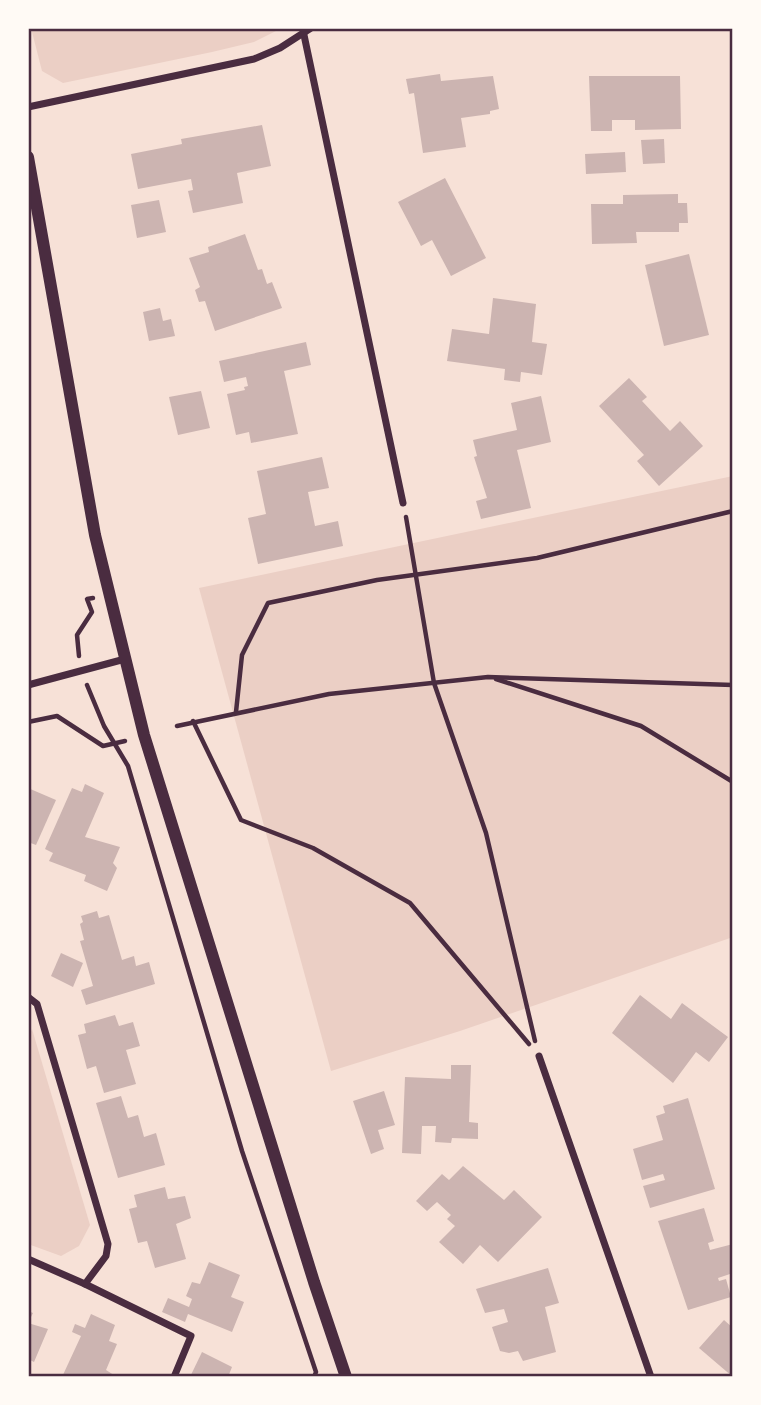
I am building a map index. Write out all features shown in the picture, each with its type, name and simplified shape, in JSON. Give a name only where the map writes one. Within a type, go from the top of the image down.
[{"type":"street","points":[[28,107],[254,59],[304,35],[311,28]]},
{"type":"street","points":[[304,35],[403,503]]},
{"type":"street","points":[[28,157],[95,535],[144,736],[346,1377]]},
{"type":"street","points":[[28,685],[125,659]]},
{"type":"street","points":[[28,997],[37,1004],[108,1244],[106,1256],[85,1284]]},
{"type":"street","points":[[539,1056],[651,1377]]},
{"type":"street","points":[[28,1259],[191,1336],[174,1377]]},
{"type":"path","points":[[403,503],[434,683],[486,833],[539,1056]]},
{"type":"path","points":[[236,712],[242,655],[268,603],[415,575],[537,558],[733,511]]},
{"type":"path","points":[[110,594],[87,599],[92,612],[77,635],[83,670],[113,744],[128,766],[242,1151],[316,1372],[314,1377]]},
{"type":"path","points":[[488,677],[640,726],[733,782]]},
{"type":"path","points":[[177,726],[329,694],[488,677],[733,685]]},
{"type":"path","points":[[28,723],[57,716],[103,746],[125,741]]},
{"type":"path","points":[[193,721],[241,820],[313,848],[410,904],[539,1056]]},
{"type":"shaded area","points":[[31,28],[282,28],[254,42],[63,83],[42,71]]},
{"type":"shaded area","points":[[733,476],[733,937],[460,1031],[331,1071],[199,588]]},
{"type":"shaded area","points":[[32,1029],[90,1225],[79,1246],[61,1256],[28,1244],[28,1039]]},
{"type":"building","points":[[440,74],[441,81],[493,76],[499,109],[490,111],[490,114],[461,118],[466,147],[423,153],[414,93],[409,94],[406,79]]},
{"type":"building","points":[[589,76],[680,76],[681,129],[635,130],[635,120],[612,120],[612,131],[591,131]]},
{"type":"building","points":[[262,125],[271,166],[237,173],[243,203],[193,213],[188,191],[193,190],[191,179],[138,189],[131,154],[182,144],[181,139]]},
{"type":"building","points":[[664,139],[665,163],[643,164],[641,140]]},
{"type":"building","points":[[625,152],[626,172],[586,174],[585,154]]},
{"type":"building","points":[[445,178],[486,258],[451,276],[432,240],[421,246],[398,202]]},
{"type":"building","points":[[678,194],[678,203],[687,203],[688,223],[679,223],[679,232],[636,232],[637,243],[592,244],[591,204],[623,204],[623,195]]},
{"type":"building","points":[[159,200],[166,232],[137,238],[131,205]]},
{"type":"building","points":[[245,234],[258,270],[262,269],[267,284],[272,282],[282,308],[215,331],[205,301],[199,302],[195,290],[200,287],[189,258],[209,252],[208,247]]},
{"type":"building","points":[[689,254],[709,335],[664,346],[645,265]]},
{"type":"building","points":[[493,298],[536,304],[532,342],[547,344],[542,375],[521,372],[520,382],[504,380],[505,369],[447,361],[452,329],[489,334]]},
{"type":"building","points":[[160,308],[163,321],[171,319],[175,336],[149,341],[143,312]]},
{"type":"building","points":[[306,342],[311,365],[284,371],[298,434],[251,443],[249,432],[236,435],[227,394],[245,390],[244,387],[248,386],[246,377],[224,382],[219,361]]},
{"type":"building","points":[[629,378],[647,397],[642,401],[670,431],[680,421],[703,446],[659,486],[637,461],[644,455],[599,406]]},
{"type":"building","points":[[201,391],[210,428],[178,435],[169,397]]},
{"type":"building","points":[[541,396],[551,442],[517,450],[531,508],[481,519],[476,501],[487,498],[474,457],[477,456],[473,440],[517,430],[511,403]]},
{"type":"building","points":[[322,457],[329,488],[308,492],[315,526],[338,521],[343,546],[258,564],[248,518],[266,514],[257,471]]},
{"type":"building","points":[[85,784],[104,793],[85,837],[120,847],[113,863],[117,868],[107,891],[84,881],[86,875],[49,861],[53,853],[45,849],[72,788],[82,792]]},
{"type":"building","points":[[28,788],[56,800],[36,845],[28,842]]},
{"type":"building","points":[[97,911],[99,918],[109,915],[122,960],[134,956],[136,966],[149,962],[155,984],[86,1005],[81,990],[93,986],[80,941],[84,940],[80,924],[83,922],[81,916]]},
{"type":"building","points":[[61,953],[83,963],[73,987],[51,976]]},
{"type":"building","points":[[640,995],[671,1019],[682,1003],[728,1037],[709,1062],[696,1052],[673,1083],[612,1033]]},
{"type":"building","points":[[115,1015],[119,1026],[133,1022],[140,1046],[126,1050],[136,1084],[104,1093],[96,1066],[87,1069],[78,1035],[86,1033],[84,1024]]},
{"type":"building","points":[[451,1065],[471,1065],[469,1122],[478,1123],[478,1139],[452,1138],[451,1143],[435,1142],[436,1126],[422,1126],[421,1154],[402,1153],[405,1077],[451,1079]]},
{"type":"building","points":[[384,1091],[395,1125],[378,1130],[384,1149],[371,1154],[353,1101]]},
{"type":"building","points":[[121,1096],[128,1118],[138,1115],[144,1137],[156,1133],[165,1165],[118,1178],[96,1103]]},
{"type":"building","points":[[688,1098],[715,1189],[650,1208],[643,1186],[665,1180],[663,1174],[642,1180],[633,1149],[663,1140],[656,1116],[665,1113],[663,1106]]},
{"type":"building","points":[[463,1166],[504,1200],[514,1190],[542,1217],[498,1262],[480,1245],[463,1264],[439,1242],[455,1226],[447,1219],[451,1215],[437,1202],[427,1211],[416,1201],[442,1174],[449,1180]]},
{"type":"building","points":[[165,1187],[168,1199],[185,1196],[191,1218],[176,1224],[186,1259],[155,1268],[147,1241],[138,1243],[129,1209],[137,1207],[134,1195]]},
{"type":"building","points":[[704,1208],[714,1241],[708,1243],[710,1250],[733,1244],[733,1273],[718,1278],[719,1281],[726,1279],[731,1297],[688,1310],[658,1221]]},
{"type":"building","points":[[209,1262],[240,1275],[231,1297],[244,1302],[232,1332],[188,1314],[185,1322],[162,1312],[168,1298],[189,1307],[192,1299],[186,1296],[192,1282],[200,1284]]},
{"type":"building","points":[[548,1268],[559,1303],[545,1307],[556,1352],[523,1361],[518,1351],[500,1351],[492,1327],[508,1322],[504,1309],[485,1313],[476,1289]]},
{"type":"building","points":[[91,1314],[115,1325],[109,1341],[117,1344],[106,1370],[117,1377],[62,1377],[81,1336],[72,1332],[75,1324],[85,1328]]},
{"type":"building","points":[[724,1320],[733,1328],[733,1377],[699,1348]]},
{"type":"building","points":[[28,1323],[48,1329],[34,1362],[28,1359]]},
{"type":"building","points":[[202,1352],[232,1367],[228,1377],[190,1377]]}]
